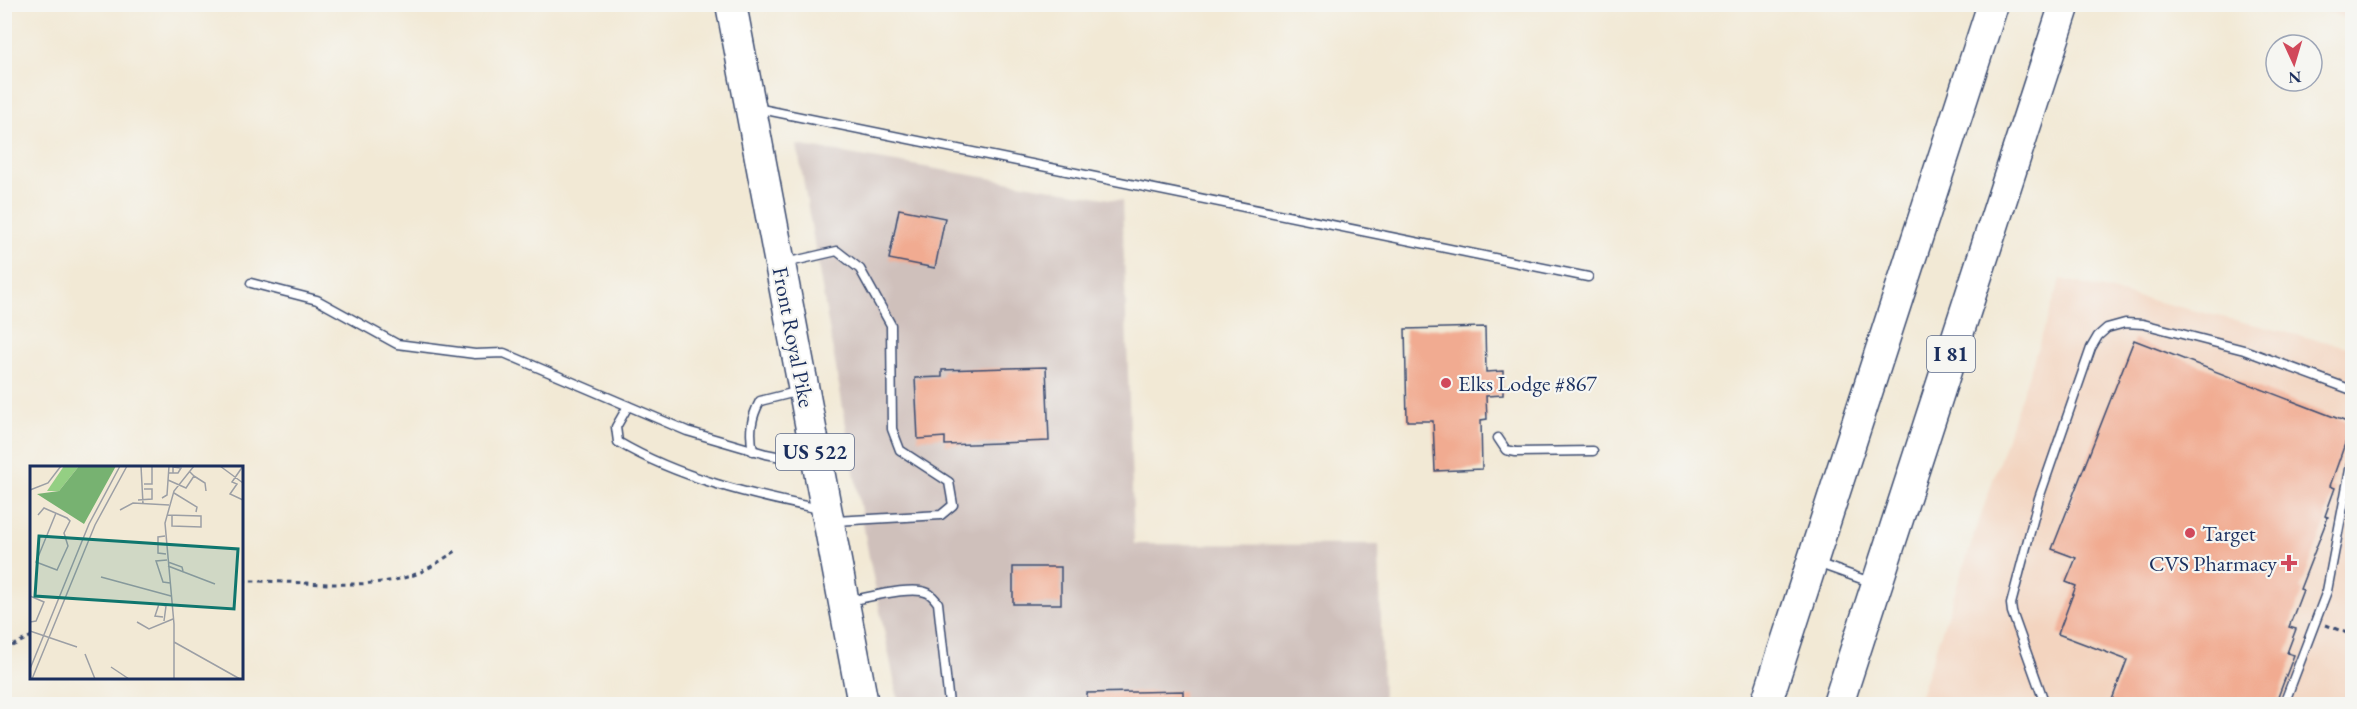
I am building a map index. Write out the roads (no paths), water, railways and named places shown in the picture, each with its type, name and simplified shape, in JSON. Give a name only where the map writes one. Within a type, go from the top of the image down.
[{"type":"highway","name":"Front Royal Pike","points":[[731,4],[863,705]]},
{"type":"highway","points":[[1766,705],[1993,4]]},
{"type":"highway","name":"I 81","points":[[1838,705],[2065,4]]},
{"type":"lane","points":[[864,4],[886,4]]},
{"type":"lane","points":[[750,106],[1588,277]]},
{"type":"lane","points":[[628,406],[616,427],[618,442],[649,460],[771,499],[827,516],[941,515],[953,505],[949,483],[900,450],[892,429],[891,325],[860,269],[837,251],[780,264]]},
{"type":"lane","points":[[251,283],[318,300],[397,344],[475,354],[504,353],[687,431],[753,451],[818,464]]},
{"type":"lane","points":[[2045,705],[2012,612],[2012,604],[2039,498],[2091,348],[2098,336],[2107,328],[2120,324],[2143,324],[2244,350],[2352,390]]},
{"type":"lane","points":[[753,451],[750,434],[753,414],[760,401],[804,390]]},
{"type":"lane","points":[[1498,438],[1506,450],[1516,452],[1593,451]]},
{"type":"lane","points":[[2284,705],[2327,591],[2352,459]]},
{"type":"lane","points":[[1812,561],[1877,584]]},
{"type":"lane","points":[[843,602],[908,591],[920,590],[930,594],[938,603],[949,705]]},
{"type":"place","name":"Elks Lodge #867","points":[[1446,383]]},
{"type":"place","name":"Target","points":[[2190,533]]},
{"type":"place","name":"CVS Pharmacy","points":[[2289,563]]}]
